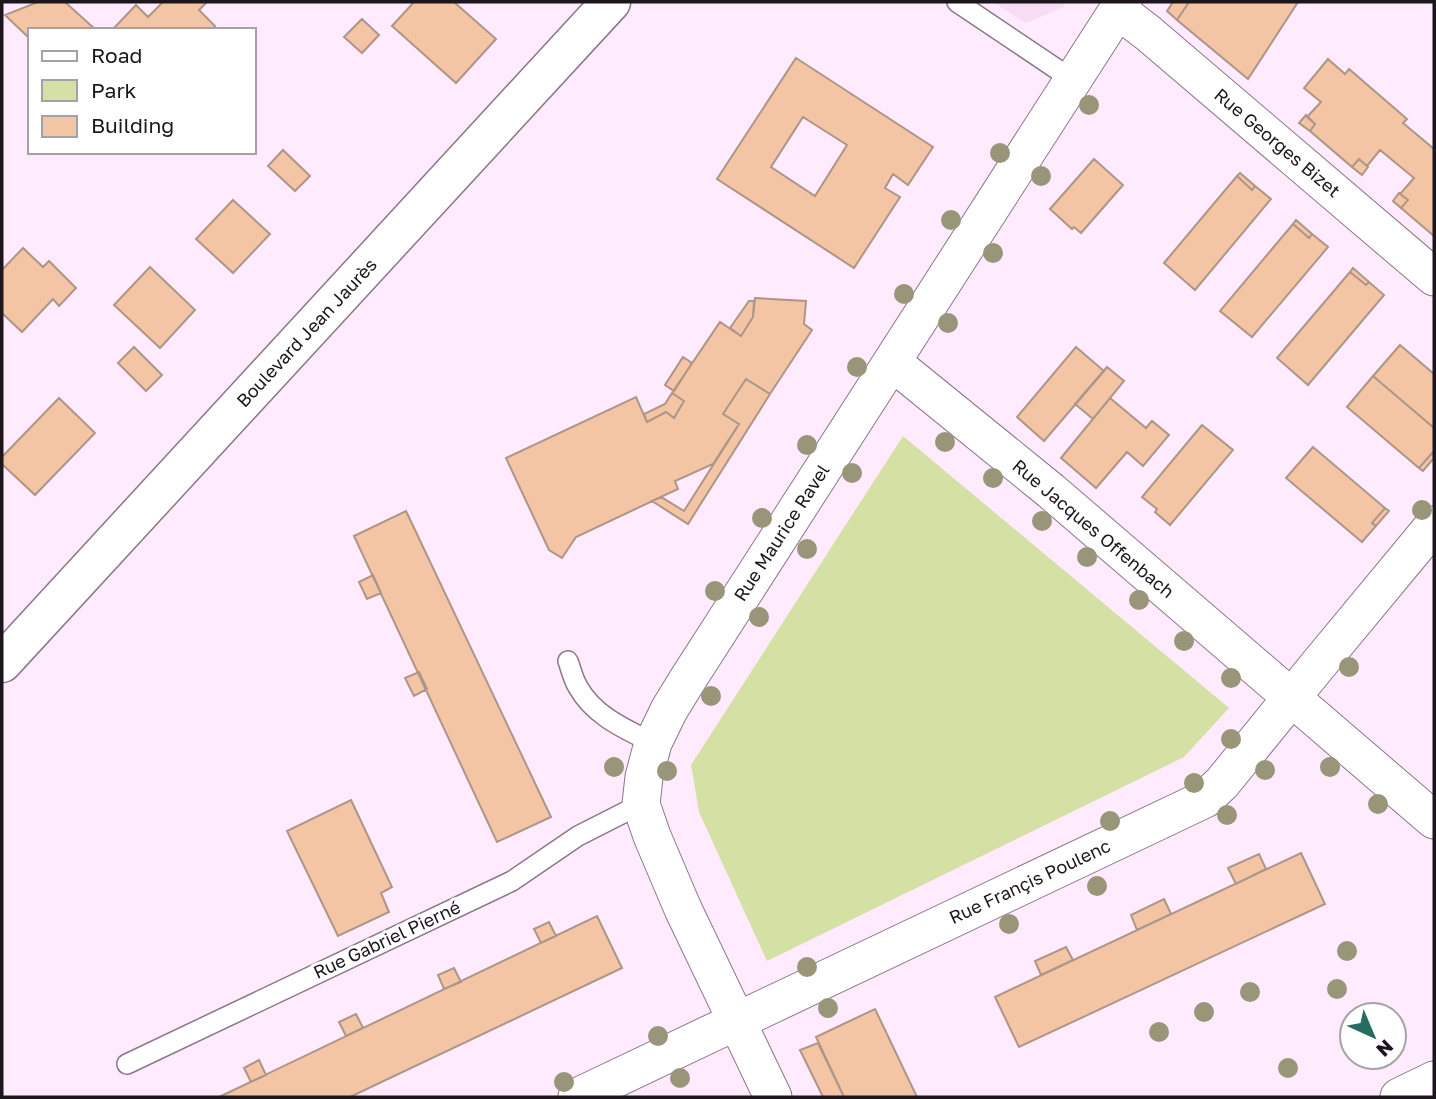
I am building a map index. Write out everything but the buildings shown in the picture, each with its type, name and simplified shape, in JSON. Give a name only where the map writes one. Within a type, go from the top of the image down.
[{"type":"street","name":"Boulevard Jean Jaurès","points":[[2,663],[611,2]]},
{"type":"street","name":"Rue Maurice Ravel","points":[[773,1097],[683,909],[641,804],[644,777],[653,743],[688,679],[1121,6]]},
{"type":"street","name":"Rue Georges Bizet","points":[[1121,6],[1434,277]]},
{"type":"street","name":"Rue Jacques Offenbach","points":[[892,362],[1051,491],[1434,820]]},
{"type":"street","name":"Rue Françis Poulenc","points":[[578,1097],[1205,799],[1223,783],[1434,525]]},
{"type":"street","points":[[1398,1097],[1434,1080]]},
{"type":"lane","points":[[957,2],[1073,80]]},
{"type":"lane","points":[[568,661],[578,688],[593,706],[608,720],[653,743]]},
{"type":"lane","name":"Rue Gabriel Pierné","points":[[127,1064],[512,881],[578,836],[641,804]]},
{"type":"shaded area","points":[[993,2],[1066,2],[1063,7],[1026,23]]},
{"type":"green space","points":[[903,436],[1229,708],[1184,757],[767,961],[699,812],[691,765]]}]
